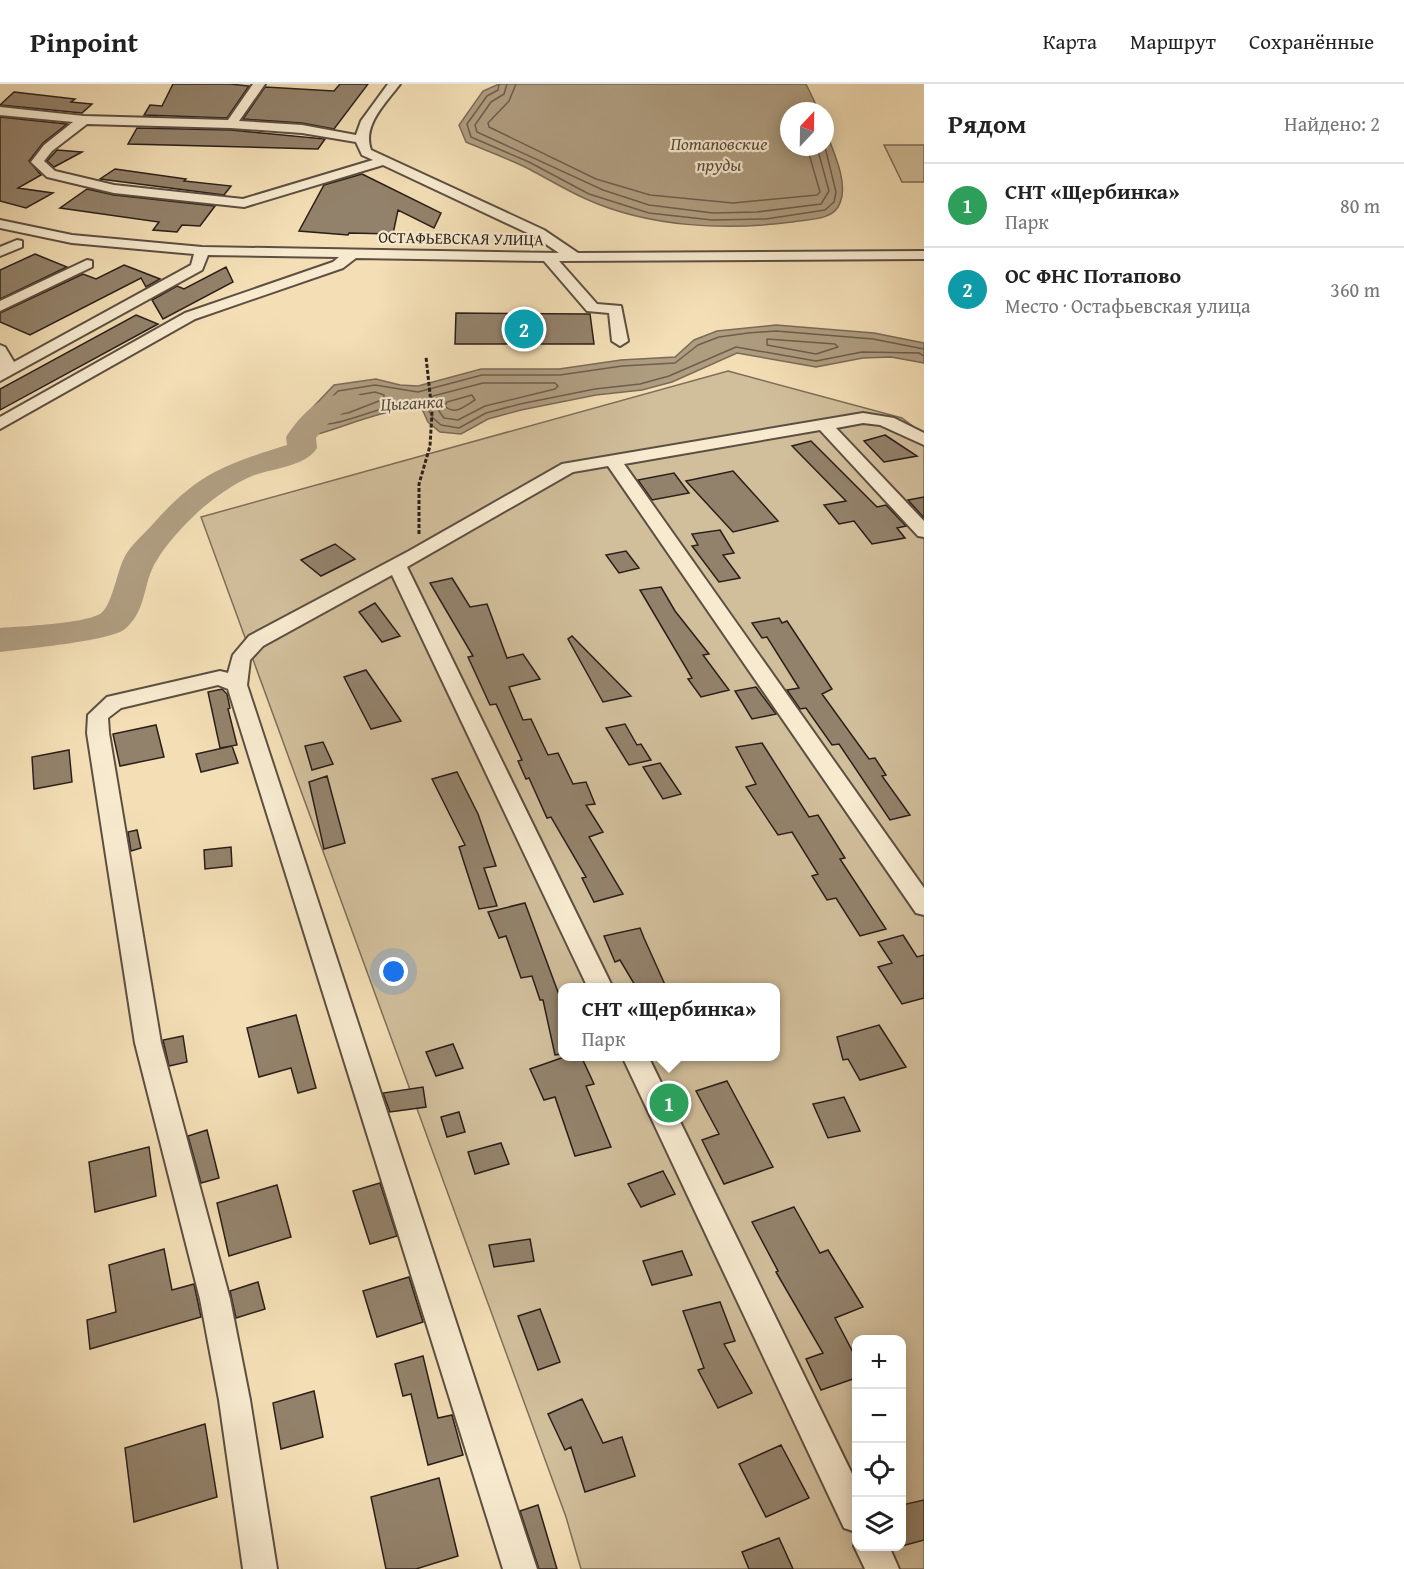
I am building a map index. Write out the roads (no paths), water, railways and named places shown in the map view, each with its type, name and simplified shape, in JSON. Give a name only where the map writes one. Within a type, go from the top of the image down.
[{"type":"street","points":[[231,124],[259,84]]},
{"type":"street","points":[[394,84],[367,121],[361,139],[366,152],[539,233],[575,257]]},
{"type":"street","points":[[0,111],[84,120],[231,124],[302,129],[361,139]]},
{"type":"street","points":[[84,120],[48,148],[37,162],[51,174],[114,189],[244,204],[382,161]]},
{"type":"street","name":"ОСТАФЬЕВСКАЯ УЛИЦА","points":[[0,224],[72,239],[202,251],[548,257],[924,255]]},
{"type":"street","points":[[0,252],[17,244]]},
{"type":"street","points":[[0,350],[5,373],[197,267],[202,251]]},
{"type":"street","points":[[0,424],[190,315],[338,266],[351,255]]},
{"type":"street","points":[[548,257],[587,299],[592,308],[616,309],[620,341]]},
{"type":"street","points":[[0,308],[87,264]]},
{"type":"street","points":[[520,1569],[237,685],[239,660],[244,650],[256,641],[407,561],[558,472],[581,464],[863,418],[880,418],[900,424],[924,440]]},
{"type":"street","points":[[824,424],[924,532]]},
{"type":"street","points":[[612,459],[924,906]]},
{"type":"street","points":[[407,561],[599,983]]},
{"type":"street","points":[[237,685],[220,678],[114,702],[98,715],[98,733],[149,1052],[157,1090],[192,1203],[216,1300],[260,1569]]},
{"type":"street","points":[[637,1061],[852,1508]]},
{"type":"street","points":[[874,1551],[882,1569]]},
{"type":"water","name":"Потаповские пруды","points":[[499,84],[806,84],[815,102],[780,102],[780,156],[834,156],[834,153],[841,176],[840,203],[837,209],[826,216],[766,225],[714,226],[635,216],[579,196],[521,165],[466,142],[459,125],[483,91]]},
{"type":"water","points":[[776,325],[874,333],[924,343],[924,363],[891,357],[863,358],[816,367],[737,353],[672,382],[642,390],[596,395],[521,410],[488,419],[461,434],[440,432],[428,422],[422,409],[384,413],[318,434],[306,431],[298,423],[334,385],[376,379],[400,385],[418,386],[481,369],[559,369],[621,360],[675,357],[694,340],[717,331]]},
{"type":"waterway","name":"Цыганка","points":[[0,640],[70,632],[112,622],[127,603],[128,589],[141,557],[186,506],[210,487],[240,470],[300,451],[301,437],[316,418],[335,404],[350,401]]},
{"type":"place","name":"ОС ФНС Потапово","points":[[524,329]]},
{"type":"place","name":"СНТ «Щербинка»","points":[[669,1103]]}]
